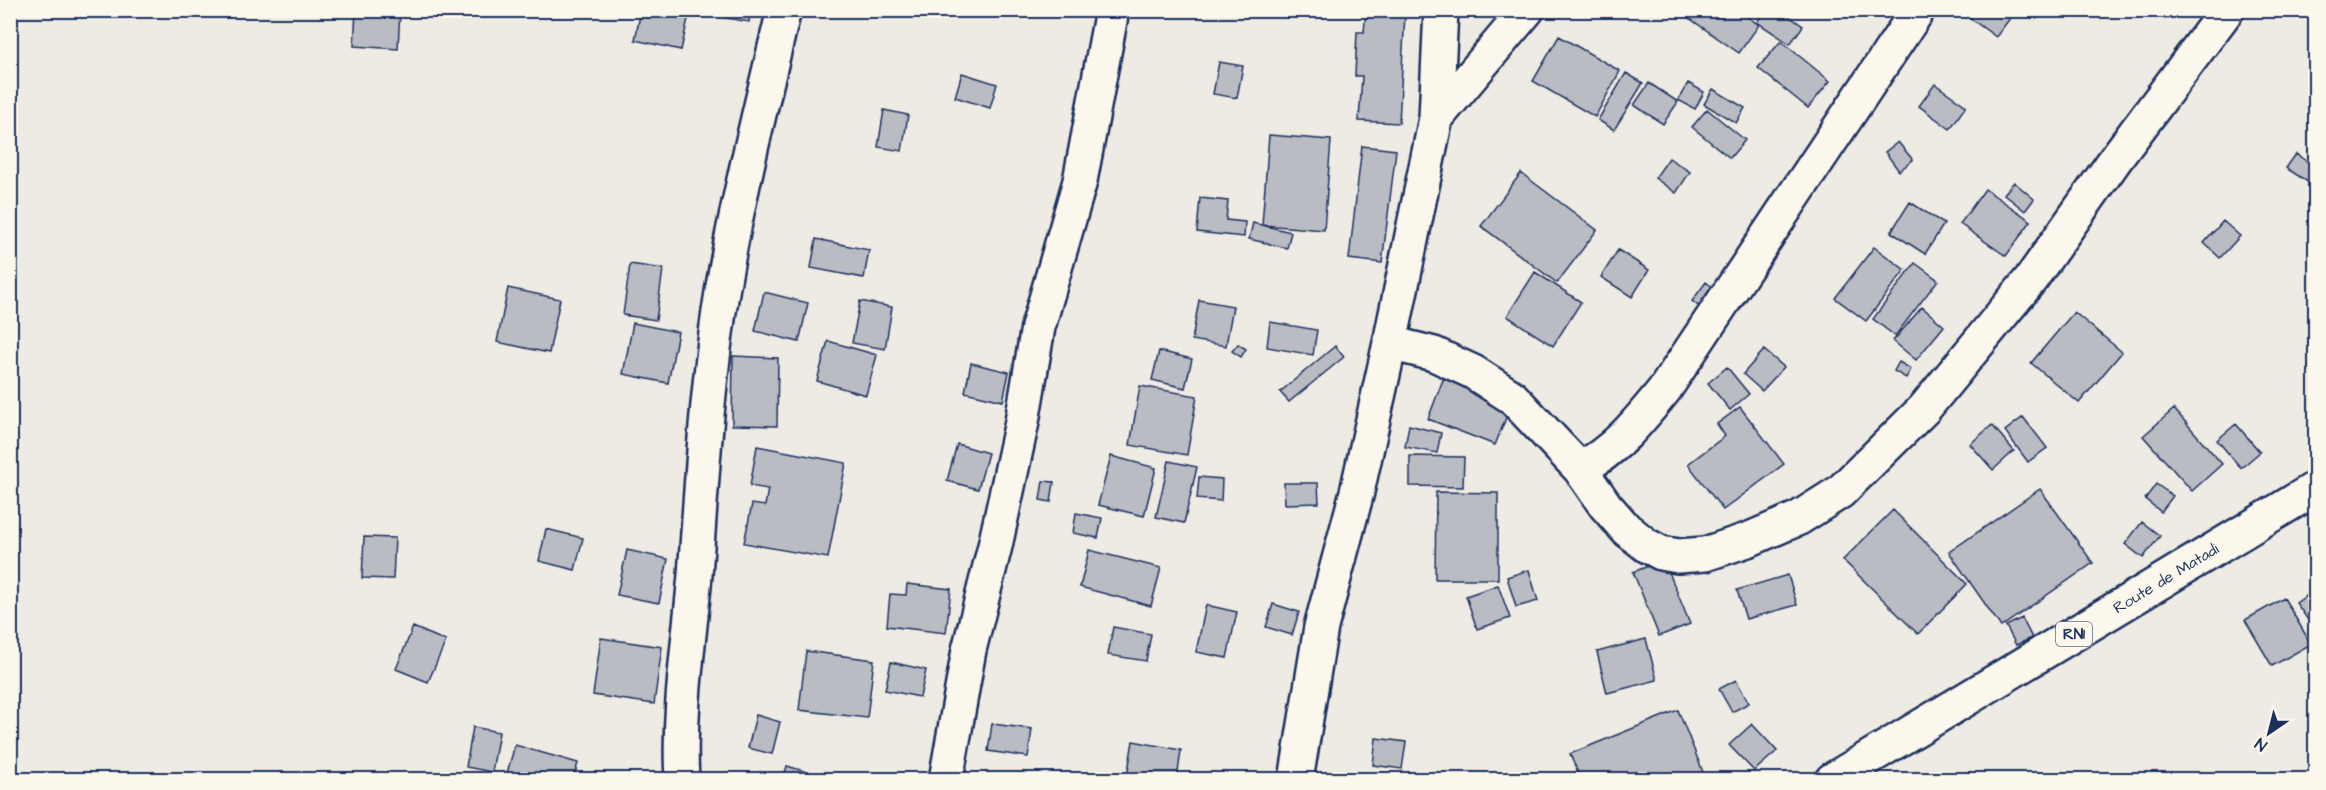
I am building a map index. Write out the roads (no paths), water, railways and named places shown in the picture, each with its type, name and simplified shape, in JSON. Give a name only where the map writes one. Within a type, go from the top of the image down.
[{"type":"main road","points":[[682,780],[680,750],[686,662],[711,378],[723,286],[737,214],[784,10]]},
{"type":"main road","points":[[946,780],[969,650],[1022,422],[1038,327],[1080,181],[1112,10]]},
{"type":"main road","points":[[1296,780],[1321,627],[1357,492],[1436,117],[1441,10]]},
{"type":"main road","points":[[1436,117],[1527,10]]},
{"type":"main road","points":[[1580,469],[1600,459],[1629,433],[1665,389],[1918,10]]},
{"type":"main road","points":[[1390,343],[1434,354],[1473,372],[1512,397],[1580,469],[1605,505],[1626,529],[1646,545],[1661,553],[1678,556],[1705,554],[1750,539],[1799,518],[1840,492],[1924,409],[2031,279],[2117,157],[2227,10]]},
{"type":"main road","name":"Route de Matadi","points":[[1832,780],[2316,488]]}]
